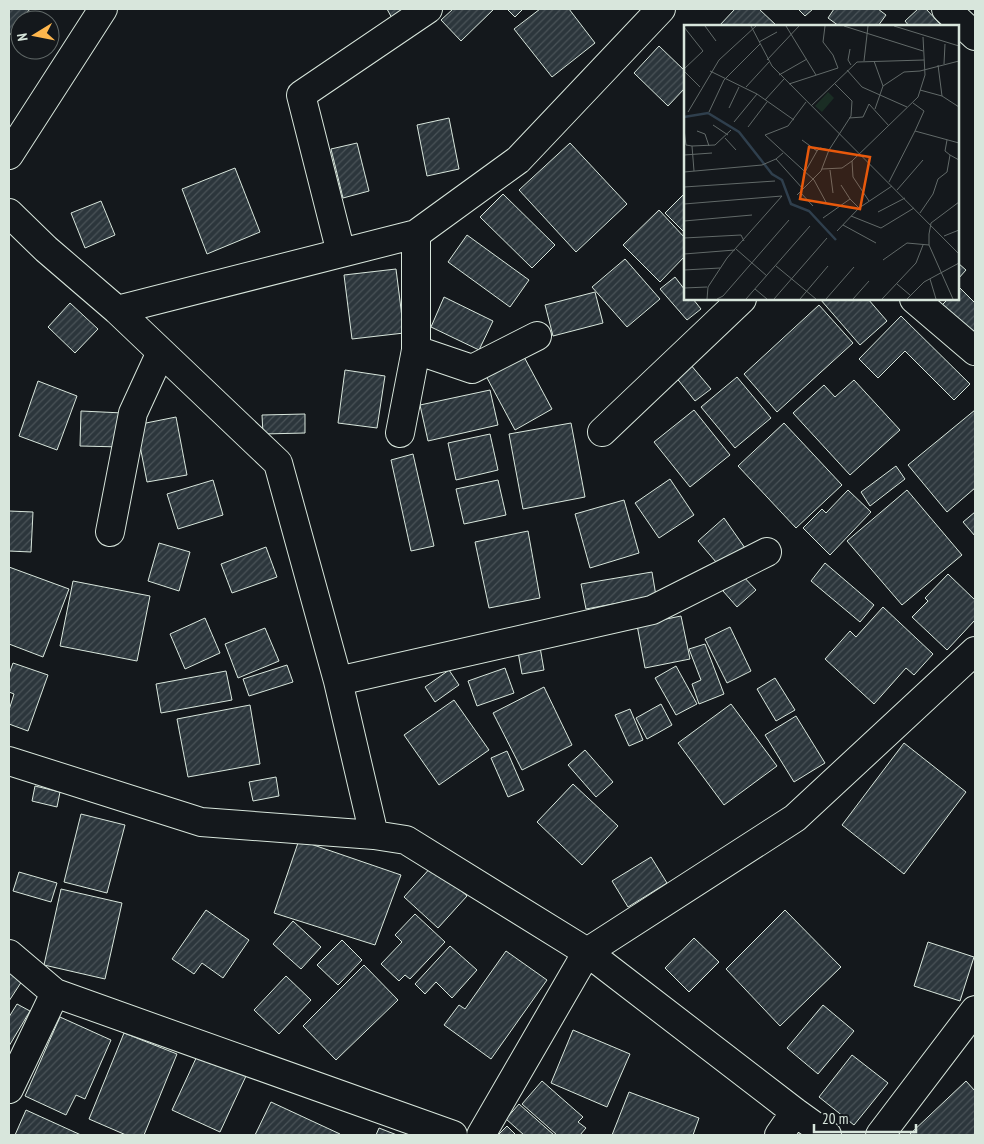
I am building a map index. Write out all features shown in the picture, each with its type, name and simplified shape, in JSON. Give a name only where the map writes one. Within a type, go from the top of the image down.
[{"type":"street","points":[[9,155],[103,9]]},
{"type":"street","points":[[341,253],[301,95],[428,9]]},
{"type":"street","points":[[117,310],[416,234],[518,160],[661,9]]},
{"type":"street","points":[[946,9],[958,25]]},
{"type":"street","points":[[959,27],[968,39]]},
{"type":"street","points":[[9,212],[46,249],[117,310],[278,464],[338,681],[374,835]]},
{"type":"street","points":[[400,433],[416,350],[416,234]]},
{"type":"street","points":[[602,432],[741,300]]},
{"type":"street","points":[[915,300],[975,351]]},
{"type":"street","points":[[416,350],[472,369],[537,336]]},
{"type":"street","points":[[110,532],[132,413],[161,352]]},
{"type":"street","points":[[338,681],[652,610],[767,552]]},
{"type":"street","points":[[481,1135],[587,952],[795,818],[975,651]]},
{"type":"street","points":[[9,761],[201,822],[374,835],[406,840],[587,952],[794,1112],[827,1135]]},
{"type":"street","points":[[9,954],[55,994],[453,1135]]},
{"type":"street","points":[[9,1089],[55,994]]},
{"type":"street","points":[[880,1135],[975,1010]]},
{"type":"street","points":[[779,1135],[794,1112]]},
{"type":"building","points":[[9,9],[30,9],[10,10],[9,36]]},
{"type":"building","points":[[387,9],[416,9],[394,22]]},
{"type":"building","points":[[453,9],[494,9],[461,41],[441,20]]},
{"type":"building","points":[[507,9],[523,9],[515,17]]},
{"type":"building","points":[[540,9],[569,9],[595,43],[552,77],[514,29]]},
{"type":"building","points":[[735,9],[759,9],[776,25],[720,25]]},
{"type":"building","points":[[798,9],[813,9],[805,16]]},
{"type":"building","points":[[834,9],[878,9],[886,15],[879,25],[838,25],[828,18]]},
{"type":"building","points":[[918,9],[926,9],[941,25],[908,25],[905,21]]},
{"type":"building","points":[[659,46],[684,70],[684,89],[668,106],[634,73]]},
{"type":"building","points":[[449,118],[459,169],[427,176],[417,125]]},
{"type":"building","points":[[357,143],[369,191],[343,198],[331,149]]},
{"type":"building","points":[[570,143],[627,204],[576,252],[519,190]]},
{"type":"building","points":[[235,168],[260,232],[207,254],[182,189]]},
{"type":"building","points":[[503,194],[555,245],[532,268],[480,217]]},
{"type":"building","points":[[684,194],[684,232],[665,213]]},
{"type":"building","points":[[101,201],[115,235],[85,248],[71,213]]},
{"type":"building","points":[[659,210],[684,237],[684,257],[660,282],[623,245]]},
{"type":"building","points":[[467,235],[529,280],[510,307],[448,262]]},
{"type":"building","points":[[625,259],[660,299],[627,327],[592,287]]},
{"type":"building","points":[[959,264],[966,270],[959,278]]},
{"type":"building","points":[[396,269],[404,333],[352,339],[344,275]]},
{"type":"building","points":[[675,277],[684,289],[684,300],[694,300],[701,309],[687,320],[660,289]]},
{"type":"building","points":[[959,287],[975,303],[975,339],[942,305],[947,300],[959,300]]},
{"type":"building","points":[[595,292],[603,323],[553,336],[545,305]]},
{"type":"building","points":[[444,297],[493,321],[479,350],[431,327]]},
{"type":"building","points":[[821,300],[869,300],[887,321],[860,345]]},
{"type":"building","points":[[70,303],[98,329],[75,353],[48,327]]},
{"type":"building","points":[[819,305],[853,343],[777,412],[744,374]]},
{"type":"building","points":[[901,316],[970,384],[954,400],[905,351],[878,378],[859,359]]},
{"type":"building","points":[[523,355],[552,409],[515,430],[486,376]]},
{"type":"building","points":[[690,364],[711,389],[695,401],[675,376]]},
{"type":"building","points":[[345,370],[385,376],[377,428],[338,423]]},
{"type":"building","points":[[737,377],[771,418],[735,448],[701,407]]},
{"type":"building","points":[[854,380],[900,430],[850,475],[793,413],[824,385],[835,397]]},
{"type":"building","points":[[38,381],[77,396],[57,450],[19,436]]},
{"type":"building","points":[[490,390],[498,425],[428,441],[420,405]]},
{"type":"building","points":[[694,410],[730,455],[690,487],[654,442]]},
{"type":"building","points":[[975,410],[975,488],[947,512],[908,465]]},
{"type":"building","points":[[81,411],[123,413],[122,447],[80,446]]},
{"type":"building","points":[[305,414],[305,433],[263,434],[262,415]]},
{"type":"building","points":[[176,417],[187,475],[147,482],[136,425]]},
{"type":"building","points":[[571,423],[585,497],[523,509],[509,434]]},
{"type":"building","points":[[784,423],[842,485],[796,528],[738,466]]},
{"type":"building","points":[[490,434],[498,470],[456,480],[448,443]]},
{"type":"building","points":[[413,454],[434,546],[411,551],[391,460]]},
{"type":"building","points":[[896,466],[905,479],[870,506],[861,492]]},
{"type":"building","points":[[670,479],[694,515],[659,538],[635,503]]},
{"type":"building","points":[[213,480],[223,515],[178,529],[167,494]]},
{"type":"building","points":[[498,480],[506,515],[464,524],[456,489]]},
{"type":"building","points":[[848,490],[871,512],[830,555],[803,528],[822,509],[826,513]]},
{"type":"building","points":[[907,490],[962,555],[902,605],[847,541]]},
{"type":"building","points":[[624,500],[639,553],[590,568],[575,514]]},
{"type":"building","points":[[9,511],[33,512],[31,552],[9,551]]},
{"type":"building","points":[[975,512],[975,536],[963,522]]},
{"type":"building","points":[[724,518],[745,548],[716,562],[698,541]]},
{"type":"building","points":[[528,531],[540,598],[489,608],[475,542]]},
{"type":"building","points":[[159,543],[190,552],[179,591],[148,581]]},
{"type":"building","points":[[266,547],[277,577],[232,593],[221,564]]},
{"type":"building","points":[[825,563],[874,605],[860,622],[811,581]]},
{"type":"building","points":[[9,567],[69,589],[43,657],[9,644]]},
{"type":"building","points":[[652,572],[656,596],[586,609],[581,584]]},
{"type":"building","points":[[741,574],[756,590],[737,607],[723,591]]},
{"type":"building","points":[[948,574],[975,600],[975,620],[947,650],[912,617],[928,601],[925,598]]},
{"type":"building","points":[[73,581],[150,596],[137,661],[60,646]]},
{"type":"building","points":[[883,607],[933,654],[914,675],[906,668],[874,704],[825,659],[850,631],[856,637]]},
{"type":"building","points":[[681,616],[690,659],[645,668],[637,625]]},
{"type":"building","points":[[205,618],[220,653],[185,669],[170,634]]},
{"type":"building","points":[[730,627],[751,671],[727,683],[705,639]]},
{"type":"building","points":[[265,628],[279,661],[238,678],[225,644]]},
{"type":"building","points":[[705,644],[724,694],[699,704],[692,684],[701,680],[689,649]]},
{"type":"building","points":[[540,647],[544,670],[522,674],[518,652]]},
{"type":"building","points":[[13,663],[48,675],[28,731],[9,724],[9,710],[14,694],[9,692],[9,674]]},
{"type":"building","points":[[287,665],[293,682],[249,696],[243,679]]},
{"type":"building","points":[[676,666],[697,704],[676,715],[655,678]]},
{"type":"building","points":[[505,668],[514,693],[477,706],[468,681]]},
{"type":"building","points":[[449,670],[459,685],[435,702],[425,687]]},
{"type":"building","points":[[226,671],[232,700],[161,713],[156,684]]},
{"type":"building","points":[[775,678],[795,710],[776,721],[757,689]]},
{"type":"building","points":[[544,687],[572,745],[522,770],[493,713]]},
{"type":"building","points":[[454,700],[489,750],[439,785],[404,735]]},
{"type":"building","points":[[661,704],[672,725],[647,739],[636,718]]},
{"type":"building","points":[[731,704],[777,766],[724,805],[678,743]]},
{"type":"building","points":[[250,705],[260,764],[188,777],[177,719]]},
{"type":"building","points":[[630,709],[643,740],[629,746],[615,715]]},
{"type":"building","points":[[796,716],[825,763],[794,782],[765,735]]},
{"type":"building","points":[[904,743],[966,792],[904,874],[842,825]]},
{"type":"building","points":[[585,750],[613,782],[596,797],[568,765]]},
{"type":"building","points":[[507,751],[524,790],[508,797],[491,758]]},
{"type":"building","points":[[276,777],[279,796],[253,801],[249,782]]},
{"type":"building","points":[[573,784],[618,826],[582,865],[537,822]]},
{"type":"building","points":[[35,786],[60,792],[57,807],[32,801]]},
{"type":"building","points":[[81,814],[125,825],[107,893],[64,882]]},
{"type":"building","points":[[299,840],[401,875],[375,945],[274,913]]},
{"type":"building","points":[[651,857],[667,883],[628,907],[612,881]]},
{"type":"building","points":[[433,865],[467,896],[438,928],[404,897]]},
{"type":"building","points":[[19,872],[57,883],[51,902],[13,891]]},
{"type":"building","points":[[61,889],[122,903],[105,979],[44,965]]},
{"type":"building","points":[[206,910],[249,940],[223,978],[202,963],[194,974],[172,959]]},
{"type":"building","points":[[785,910],[841,967],[780,1026],[726,969]]},
{"type":"building","points":[[415,914],[445,942],[410,979],[405,975],[399,981],[381,964],[402,942],[395,935]]},
{"type":"building","points":[[293,921],[321,947],[301,969],[273,944]]},
{"type":"building","points":[[694,938],[719,962],[689,992],[665,968]]},
{"type":"building","points":[[342,940],[362,960],[338,985],[317,965]]},
{"type":"building","points":[[928,942],[974,957],[960,1001],[914,986]]},
{"type":"building","points":[[450,946],[477,970],[452,998],[436,982],[425,994],[415,984]]},
{"type":"building","points":[[506,951],[547,980],[491,1059],[444,1025],[459,1005],[465,1009]]},
{"type":"building","points":[[364,965],[398,1000],[336,1060],[303,1026]]},
{"type":"building","points":[[9,972],[22,981],[9,1001]]},
{"type":"building","points":[[286,976],[311,1000],[279,1034],[254,1010]]},
{"type":"building","points":[[17,1004],[30,1011],[9,1046],[9,1017]]},
{"type":"building","points":[[823,1005],[854,1031],[818,1074],[787,1048]]},
{"type":"building","points":[[60,1017],[111,1040],[85,1099],[76,1095],[66,1115],[25,1096]]},
{"type":"building","points":[[573,1030],[630,1054],[607,1107],[551,1083]]},
{"type":"building","points":[[124,1033],[177,1054],[144,1135],[126,1135],[89,1119]]},
{"type":"building","points":[[198,1054],[246,1076],[220,1132],[172,1110]]},
{"type":"building","points":[[852,1055],[888,1083],[854,1125],[819,1097]]},
{"type":"building","points":[[542,1081],[583,1117],[578,1122],[586,1128],[580,1135],[557,1135],[522,1104]]},
{"type":"building","points":[[966,1081],[975,1091],[975,1135],[910,1134]]},
{"type":"building","points":[[629,1092],[699,1118],[693,1135],[612,1135]]},
{"type":"building","points":[[271,1102],[340,1134],[255,1135]]},
{"type":"building","points":[[519,1104],[554,1135],[524,1135],[506,1119]]},
{"type":"building","points":[[26,1110],[81,1135],[15,1135]]},
{"type":"building","points":[[507,1126],[516,1135],[498,1135]]},
{"type":"building","points":[[379,1128],[397,1135],[376,1135]]}]
